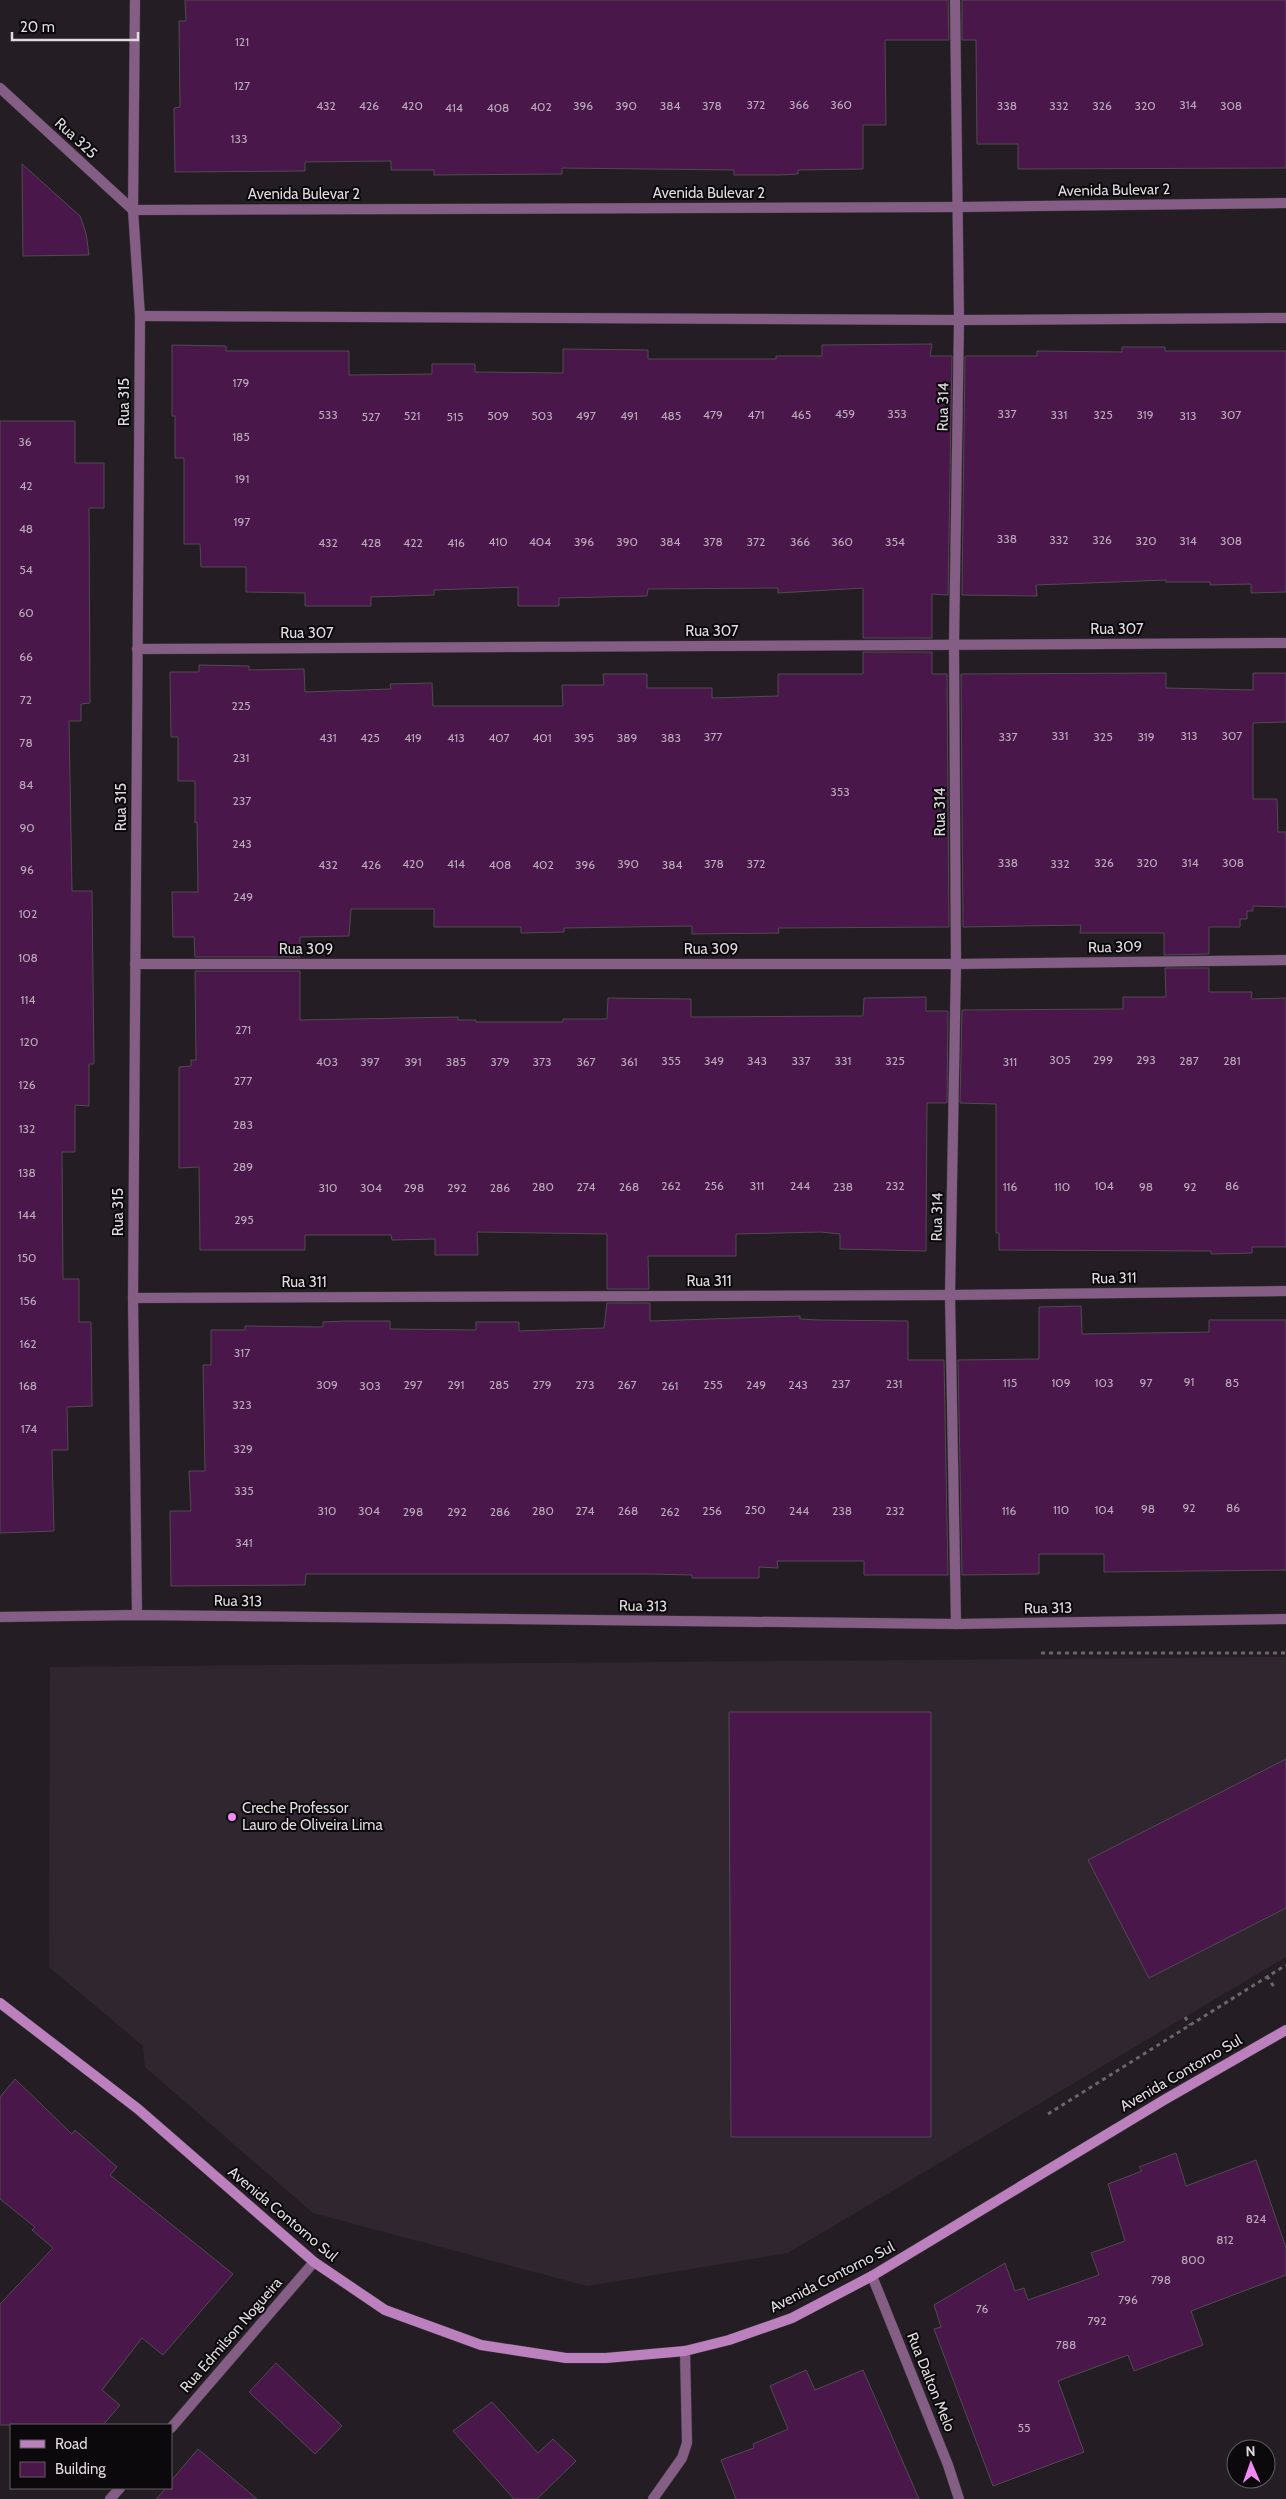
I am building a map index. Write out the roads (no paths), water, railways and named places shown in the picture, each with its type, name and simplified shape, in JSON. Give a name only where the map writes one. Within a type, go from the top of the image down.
[{"type":"street","name":"Rua 315","points":[[135,0],[132,210],[140,316],[133,1298],[137,1615]]},
{"type":"street","name":"Rua 314","points":[[955,0],[959,320],[954,645],[956,964],[950,1295],[956,1624]]},
{"type":"street","name":"Rua 325","points":[[0,88],[132,210]]},
{"type":"street","name":"Avenida Bulevar 2","points":[[132,210],[959,207],[1286,203]]},
{"type":"street","points":[[140,316],[959,320],[1286,318]]},
{"type":"street","name":"Rua 307","points":[[137,649],[1286,643]]},
{"type":"street","name":"Rua 309","points":[[135,964],[956,964],[1286,960]]},
{"type":"street","name":"Rua 311","points":[[133,1298],[950,1295],[1286,1290]]},
{"type":"street","name":"Rua 313","points":[[0,1617],[137,1615],[956,1624],[1286,1619]]},
{"type":"street","name":"Avenida Contorno Sul","points":[[0,2003],[138,2109],[314,2262],[385,2310],[481,2344],[566,2358],[606,2358],[685,2351],[730,2340],[792,2318],[872,2276],[1164,2100],[1286,2030]]},
{"type":"street","name":"Rua Edmilson Nogueira","points":[[172,2427],[314,2262]]},
{"type":"street","name":"Rua Dalton Melo","points":[[872,2276],[948,2465],[959,2499]]},
{"type":"street","points":[[654,2499],[682,2458],[688,2444],[685,2351]]},
{"type":"street","points":[[110,2499],[119,2489]]},
{"type":"place","name":"Creche Professor Lauro de Oliveira Lima","points":[[232,1817]]}]
